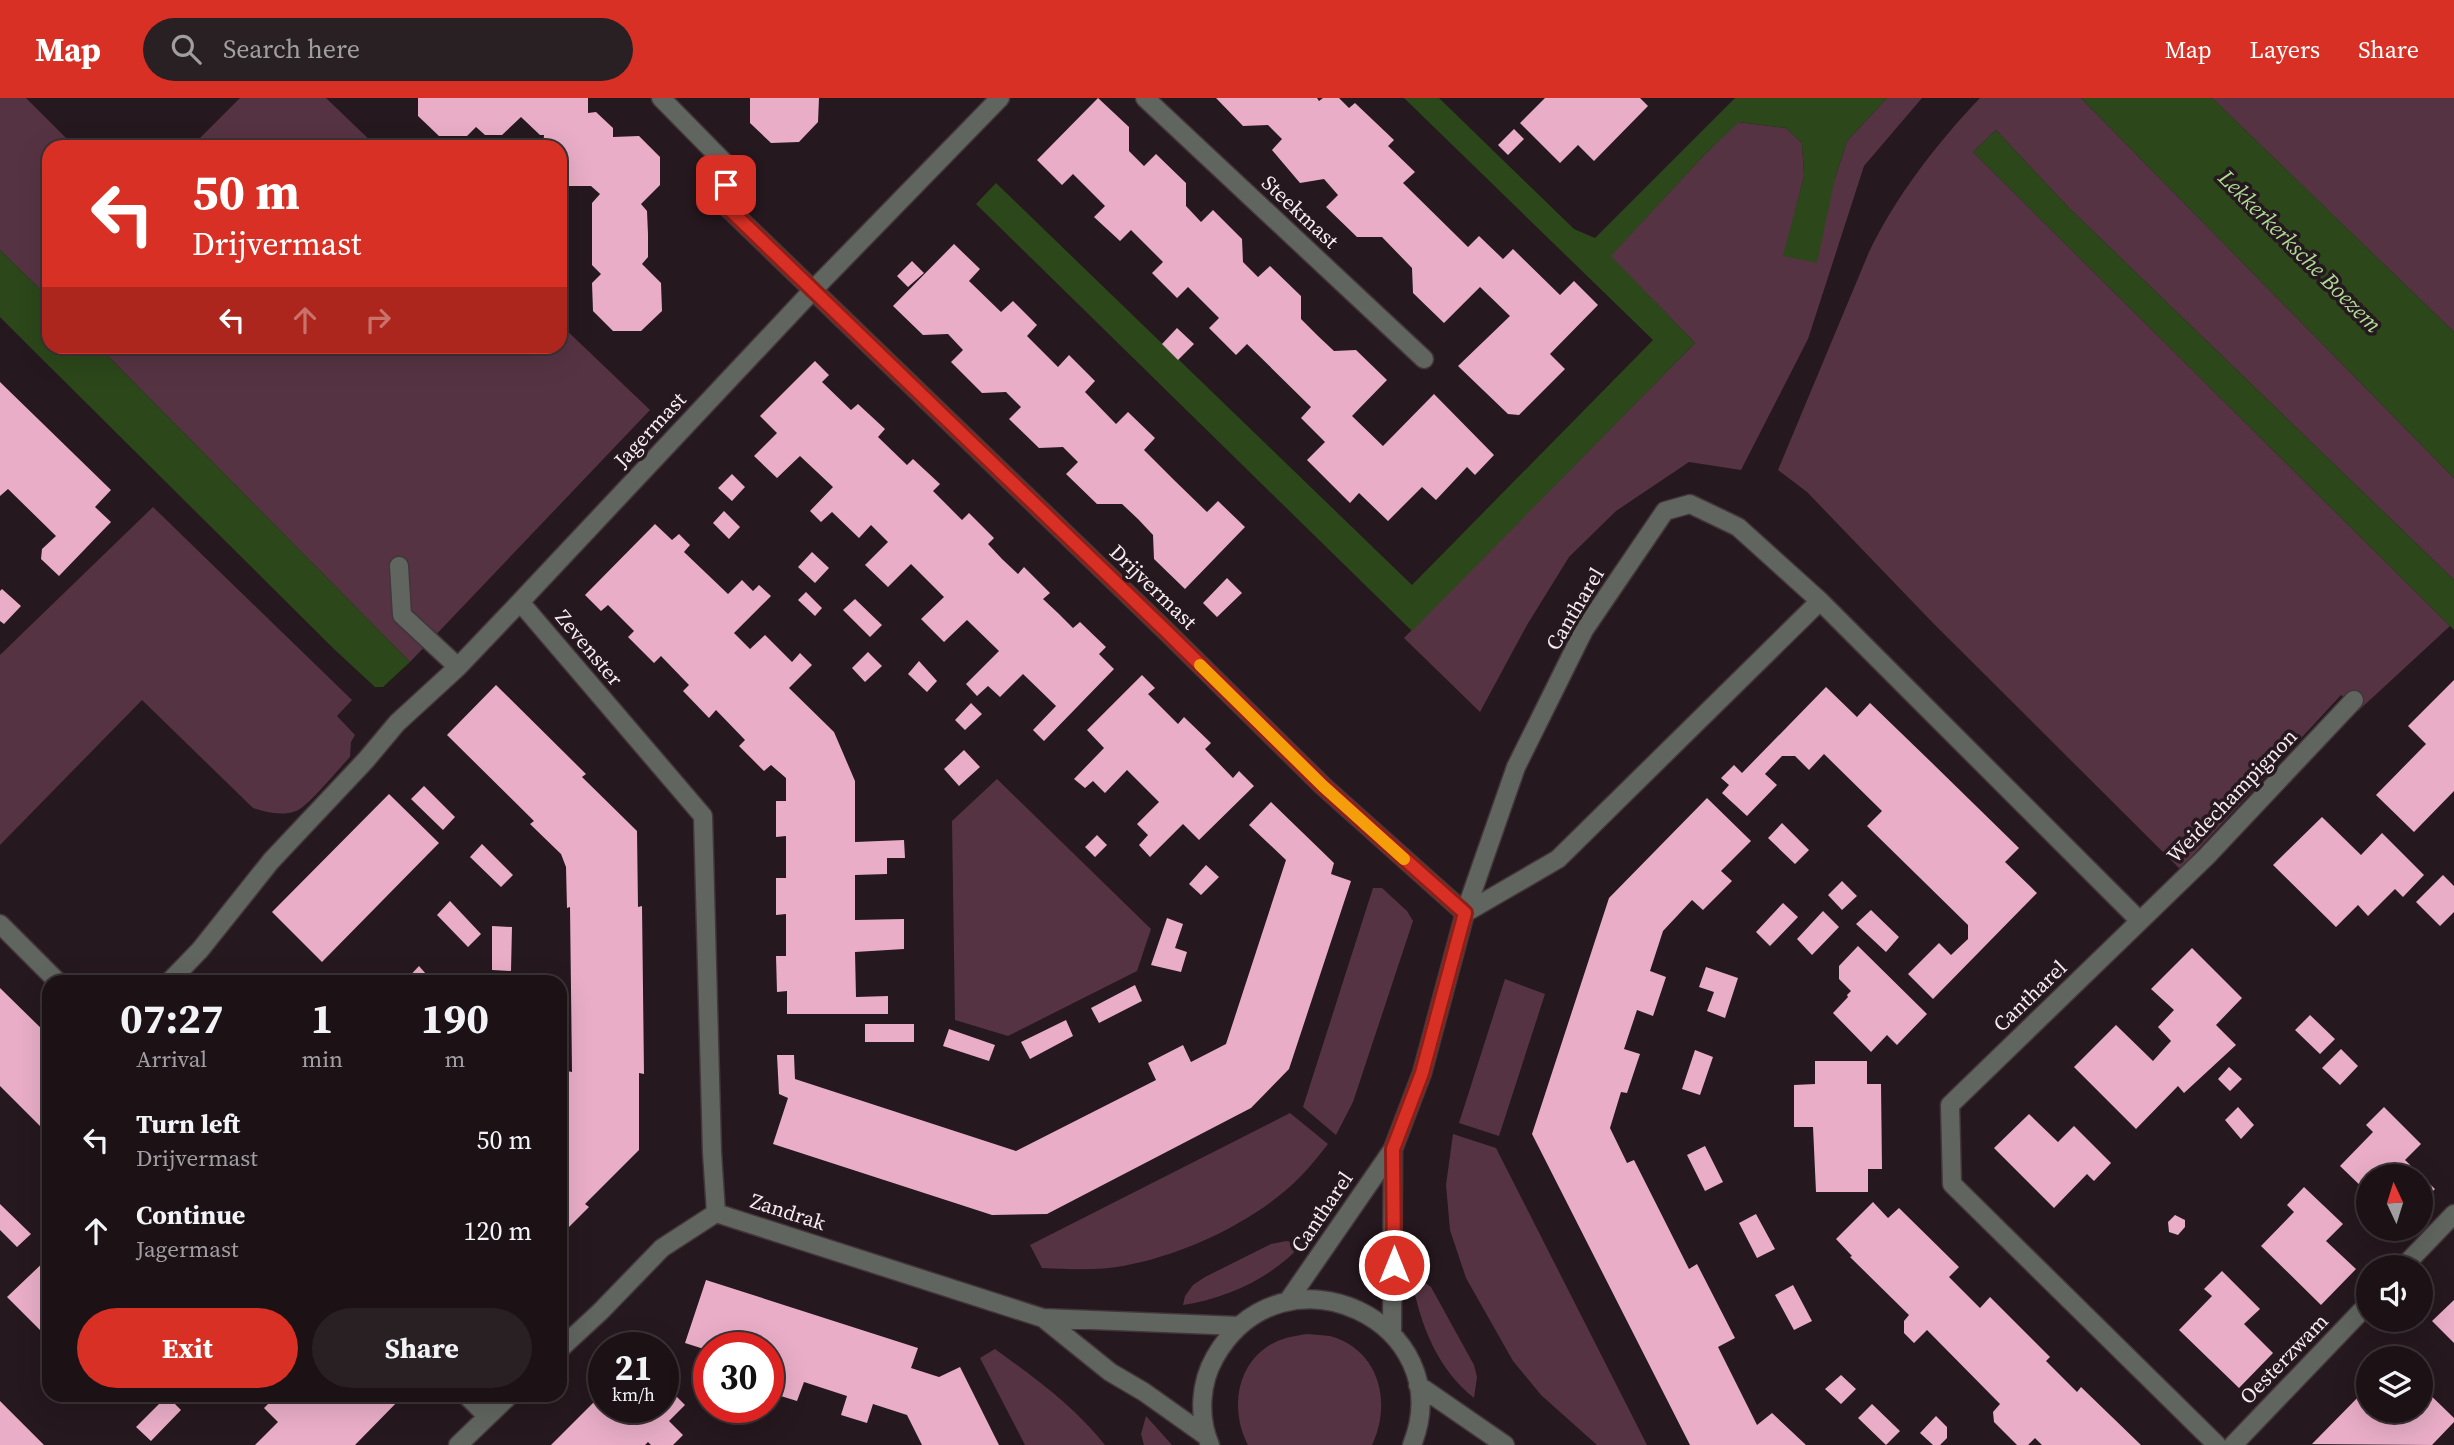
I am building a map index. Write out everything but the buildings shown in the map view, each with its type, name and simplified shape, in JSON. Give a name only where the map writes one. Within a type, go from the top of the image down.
[{"type":"street","points":[[661,98],[725,163],[727,207],[813,290]]},
{"type":"street","name":"Jagermast","points":[[520,602],[813,290],[1000,98]]},
{"type":"street","name":"Steekmast","points":[[1145,98],[1424,359]]},
{"type":"street","name":"Drijvermast","points":[[813,290],[1323,786],[1465,913]]},
{"type":"street","name":"Cantharel","points":[[1288,1301],[1393,1149],[1422,1073],[1465,913],[1516,767],[1584,630],[1665,511],[1690,504],[1738,527],[1820,601],[2140,921],[1950,1105],[1952,1184],[2217,1445]]},
{"type":"street","points":[[399,566],[402,615],[458,667]]},
{"type":"street","points":[[1465,913],[1558,859],[1820,601]]},
{"type":"street","points":[[176,975],[200,950],[271,861],[397,723],[458,667],[520,602]]},
{"type":"street","name":"Zevenster","points":[[520,602],[703,817],[716,1213]]},
{"type":"street","name":"Weidechampignon","points":[[2140,921],[2207,856],[2354,700]]},
{"type":"street","points":[[0,924],[51,975]]},
{"type":"street","name":"Cantharel","points":[[1392,1334],[1393,1149]]},
{"type":"street","name":"Zandrak","points":[[567,1343],[662,1248],[716,1213],[1043,1318],[1239,1326]]},
{"type":"street","points":[[2415,1255],[2454,1214]]},
{"type":"street","points":[[1208,1441],[1202,1412],[1204,1388],[1211,1364],[1223,1344],[1239,1326],[1254,1315],[1288,1301],[1308,1298],[1345,1304],[1378,1321],[1404,1349],[1418,1385],[1420,1410],[1412,1445]]},
{"type":"street","name":"Oesterzwam","points":[[2233,1445],[2356,1317]]},
{"type":"street","name":"Zandrak","points":[[1043,1318],[1110,1372],[1144,1392],[1208,1441]]},
{"type":"street","points":[[1418,1385],[1505,1445]]},
{"type":"street","points":[[473,1402],[487,1416]]},
{"type":"street","points":[[458,1445],[502,1402]]},
{"type":"shaded area","points":[[0,98],[26,98],[68,140],[42,140],[42,291],[0,250]]},
{"type":"shaded area","points":[[240,98],[326,98],[370,140],[198,140]]},
{"type":"shaded area","points":[[1887,98],[1922,98],[1864,166],[1808,339],[1741,470],[1689,462],[1616,511],[1569,557],[1527,625],[1480,712],[1404,638],[1695,343],[1610,256],[1738,122],[1786,128],[1802,143],[1804,176],[1784,256],[1835,178],[1847,141]]},
{"type":"shaded area","points":[[1980,98],[2081,98],[2454,478],[2454,580],[2068,207],[1996,130],[1973,152],[2450,626],[2358,711],[2341,695],[2180,869],[1933,623],[1807,492],[1778,470],[1880,231],[1918,171]]},
{"type":"shaded area","points":[[2212,98],[2454,98],[2454,332],[2216,102]]},
{"type":"shaded area","points":[[567,331],[650,410],[410,662],[106,354],[567,354]]},
{"type":"shaded area","points":[[153,507],[352,700],[337,716],[355,735],[351,742],[350,757],[315,795],[296,811],[274,813],[253,808],[142,700],[0,845],[0,655]]},
{"type":"shaded area","points":[[997,779],[1151,929],[1137,971],[1008,1036],[955,1020],[952,821]]},
{"type":"shaded area","points":[[1373,888],[1382,888],[1407,911],[1413,921],[1353,1102],[1336,1135],[1303,1107]]},
{"type":"shaded area","points":[[1505,979],[1545,994],[1499,1136],[1459,1123]]},
{"type":"shaded area","points":[[1290,1113],[1328,1144],[1283,1193],[1241,1222],[1194,1245],[1146,1261],[1103,1269],[1042,1268],[1030,1245]]},
{"type":"shaded area","points":[[1453,1134],[1496,1148],[1647,1445],[1597,1445],[1541,1395],[1513,1361],[1466,1278],[1450,1230],[1446,1185]]},
{"type":"shaded area","points":[[1286,1241],[1302,1244],[1263,1276],[1232,1292],[1183,1305],[1185,1296],[1193,1285],[1205,1277],[1271,1244]]},
{"type":"shaded area","points":[[1412,1281],[1424,1282],[1431,1287],[1474,1365],[1477,1377],[1474,1398],[1440,1360],[1420,1314]]},
{"type":"shaded area","points":[[1307,1334],[1330,1336],[1347,1343],[1371,1366],[1381,1396],[1378,1429],[1372,1445],[1248,1445],[1238,1413],[1238,1397],[1248,1367],[1257,1355],[1270,1345],[1286,1338]]},
{"type":"shaded area","points":[[995,1349],[1067,1405],[1105,1445],[1025,1445],[980,1358]]},
{"type":"shaded area","points":[[1146,1416],[1172,1445],[1144,1445],[1141,1434]]},
{"type":"water","points":[[1404,98],[1439,98],[1574,229],[1595,238],[1735,98],[1887,98],[1847,141],[1835,178],[1817,263],[1783,256],[1804,176],[1802,143],[1786,128],[1739,122],[1704,155],[1611,256],[1695,343],[1412,631],[976,204],[996,183],[1412,585],[1653,340]]},
{"type":"water","name":"Lekkerkerksche Boezem","points":[[2081,98],[2212,98],[2454,332],[2454,478]]},
{"type":"water","points":[[1996,130],[2068,207],[2454,580],[2454,630],[1973,152]]},
{"type":"water","points":[[0,250],[42,291],[42,354],[106,354],[410,662],[383,687],[375,687],[0,317]]},
{"type":"slow traffic","points":[[1200,665],[1323,786],[1404,859]]},
{"type":"route","points":[[726,185],[727,207],[1323,786],[1465,913],[1422,1073],[1393,1149],[1394,1265]]}]
